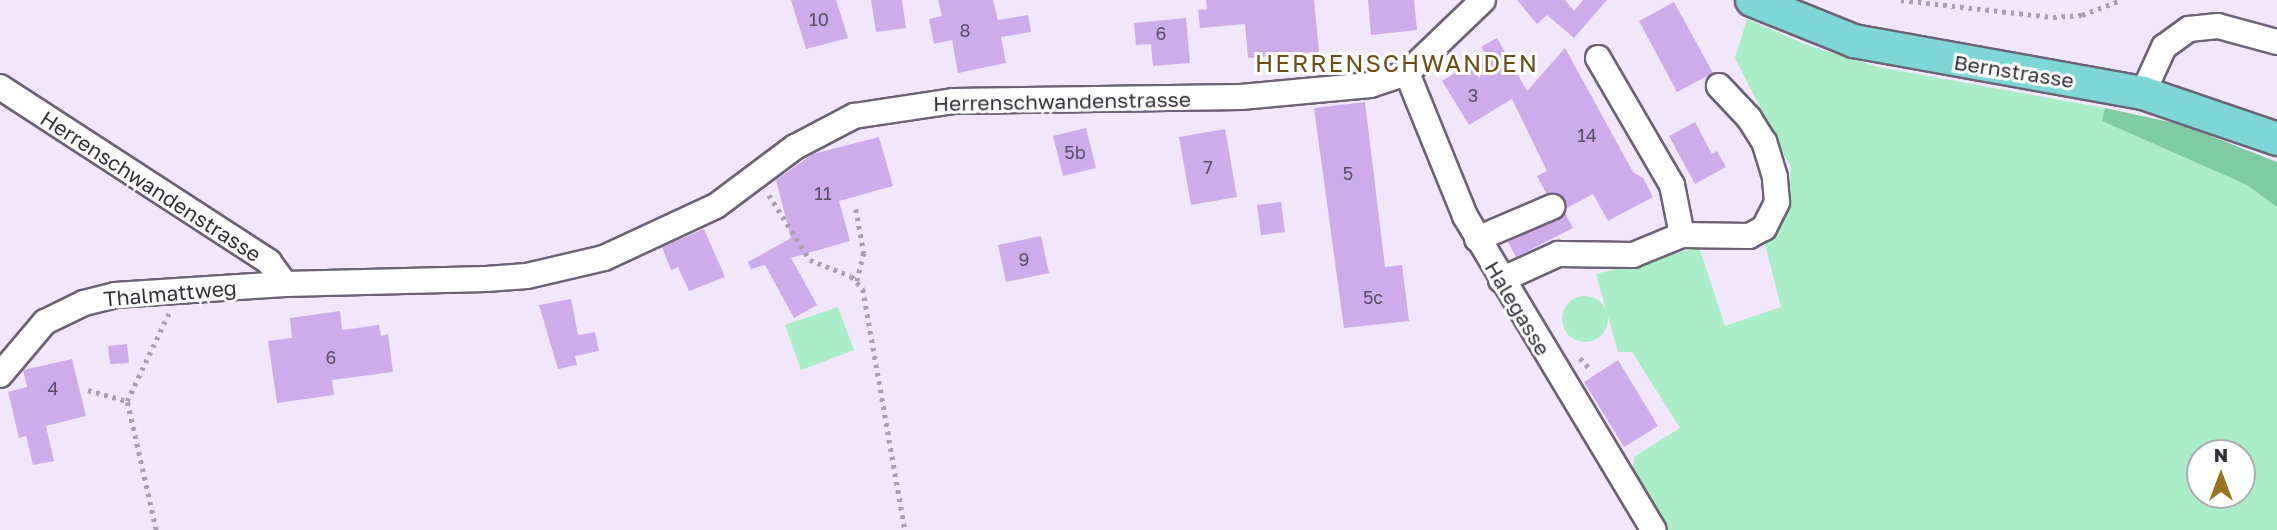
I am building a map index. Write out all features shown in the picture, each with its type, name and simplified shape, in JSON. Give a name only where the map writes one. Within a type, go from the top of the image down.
[{"type":"main road","name":"Bernstrasse","points":[[1752,0],[1854,41],[2143,93],[2277,139]]},
{"type":"street","name":"Herrenschwandenstrasse","points":[[0,87],[269,262],[285,284],[485,279],[566,269],[669,232],[756,177],[817,133],[854,117],[931,103],[1269,96],[1370,85],[1407,73],[1463,10],[1483,0]]},
{"type":"street","points":[[2143,93],[2164,47],[2189,29],[2218,26],[2277,41]]},
{"type":"street","points":[[1598,58],[1672,185],[1682,235]]},
{"type":"street","name":"Halegasse","points":[[1407,73],[1477,239],[1654,530]]},
{"type":"street","points":[[1501,280],[1558,254],[1633,255],[1682,235],[1749,236],[1764,228],[1777,202],[1763,142],[1749,118],[1718,86]]},
{"type":"street","points":[[1477,239],[1552,207]]},
{"type":"street","name":"Thalmattweg","points":[[0,374],[28,337],[62,312],[115,295],[285,284]]},
{"type":"path","points":[[1901,0],[2053,17],[2082,15],[2121,0]]},
{"type":"path","points":[[756,177],[810,260],[858,281],[863,289],[905,530]]},
{"type":"path","points":[[856,209],[864,253],[858,281]]},
{"type":"path","points":[[156,530],[127,401],[180,290]]},
{"type":"path","points":[[88,390],[127,401]]},
{"type":"green space","points":[[1747,19],[1807,45],[1878,67],[2105,108],[2102,121],[2247,185],[2277,207],[2277,530],[1665,530],[1633,476],[1634,457],[1680,428],[1632,352],[1618,352],[1596,274],[1699,247],[1725,326],[1781,307],[1763,236],[1788,208],[1791,168],[1735,58]]},
{"type":"green space","points":[[2105,108],[2183,125],[2277,162],[2277,207],[2247,185],[2102,121]]},
{"type":"green space","points":[[1585,296],[1601,303],[1608,319],[1601,335],[1585,342],[1569,335],[1562,319],[1569,303]]},
{"type":"green space","points":[[838,307],[854,350],[801,370],[785,325]]},
{"type":"building","points":[[791,0],[836,0],[848,38],[806,49]]},
{"type":"building","points":[[871,0],[902,0],[906,28],[876,32]]},
{"type":"building","points":[[938,0],[993,0],[998,20],[1028,15],[1031,32],[1001,37],[1006,63],[958,73],[952,40],[934,44],[929,19],[942,16]]},
{"type":"building","points":[[1206,0],[1314,0],[1319,52],[1248,58],[1245,24],[1200,28],[1198,10],[1207,9]]},
{"type":"building","points":[[1368,0],[1414,0],[1417,30],[1371,35]]},
{"type":"building","points":[[1517,0],[1565,0],[1574,11],[1583,0],[1607,0],[1574,38],[1547,15],[1537,24]]},
{"type":"building","points":[[1674,2],[1713,73],[1677,92],[1639,21]]},
{"type":"building","points":[[1186,18],[1190,63],[1153,66],[1151,44],[1136,45],[1134,23]]},
{"type":"building","points":[[1497,38],[1527,91],[1565,48],[1633,172],[1643,178],[1653,197],[1608,221],[1593,194],[1567,208],[1560,195],[1546,193],[1537,176],[1547,171],[1512,99],[1469,125],[1442,81],[1486,54],[1481,47]]},
{"type":"building","points":[[1365,102],[1385,267],[1402,265],[1409,321],[1344,328],[1314,108]]},
{"type":"building","points":[[1695,122],[1712,154],[1717,151],[1726,167],[1695,184],[1669,136]]},
{"type":"building","points":[[1086,128],[1096,168],[1063,176],[1053,136]]},
{"type":"building","points":[[1225,129],[1237,197],[1191,205],[1179,137]]},
{"type":"building","points":[[879,137],[893,186],[839,201],[850,241],[791,258],[817,305],[794,318],[765,265],[751,269],[748,262],[791,238],[776,180],[813,154]]},
{"type":"building","points":[[1281,202],[1285,232],[1261,235],[1257,205]]},
{"type":"building","points":[[1565,213],[1573,228],[1516,257],[1508,242]]},
{"type":"building","points":[[704,229],[725,277],[689,291],[678,267],[671,270],[662,247]]},
{"type":"building","points":[[1041,236],[1049,273],[1006,282],[998,245]]},
{"type":"building","points":[[571,299],[578,335],[595,332],[599,351],[575,356],[577,365],[558,369],[539,305]]},
{"type":"building","points":[[340,311],[342,330],[379,325],[381,336],[388,334],[393,372],[332,380],[334,395],[277,403],[268,341],[292,338],[290,318]]},
{"type":"building","points":[[127,344],[129,363],[110,364],[108,346]]},
{"type":"building","points":[[72,359],[86,416],[46,426],[54,461],[33,465],[26,436],[19,438],[8,392],[27,387],[23,370]]},
{"type":"building","points":[[1618,360],[1658,426],[1624,447],[1584,382]]},
{"type":"district","name":"HERRENSCHWANDEN","points":[[1397,63]]}]
